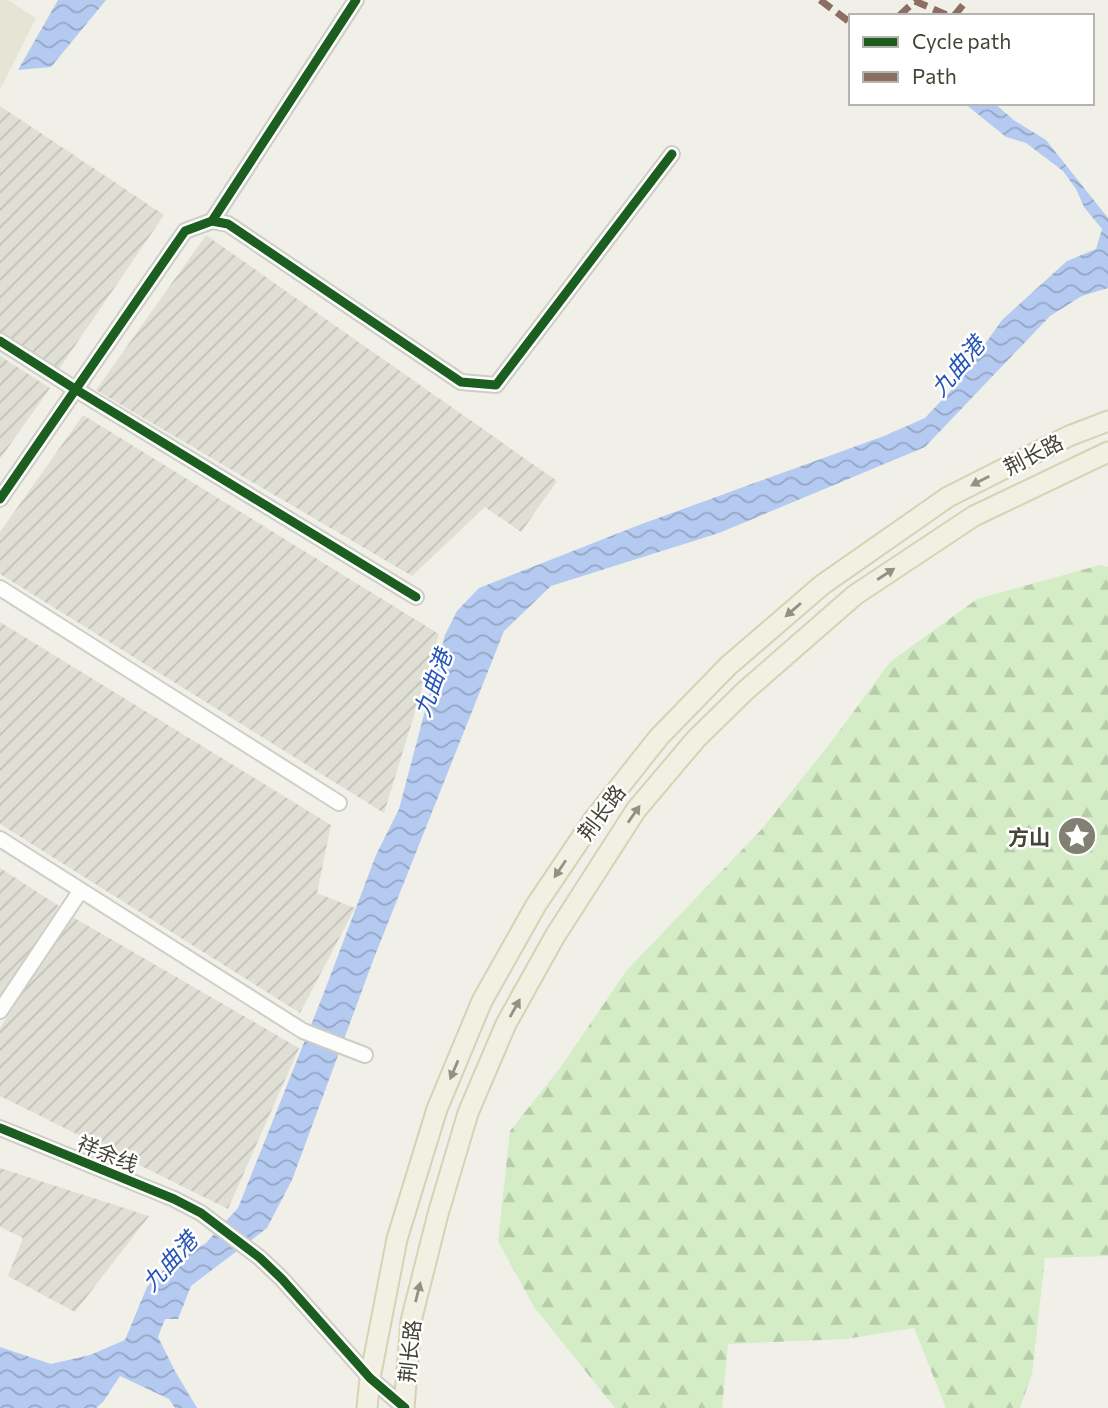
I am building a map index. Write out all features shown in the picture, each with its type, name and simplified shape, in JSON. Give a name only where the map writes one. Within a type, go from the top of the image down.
[{"type":"main road","name":"荆长路","points":[[367,1408],[370,1378],[397,1239],[438,1109],[482,1001],[536,905],[594,819],[659,737],[728,666],[822,585],[948,497],[1069,436],[1108,421]]},
{"type":"main road","name":"荆长路","points":[[404,1408],[411,1321],[438,1214],[468,1113],[506,1024],[555,936],[636,810],[696,739],[745,691],[855,595],[974,516],[1108,452]]},
{"type":"street","points":[[212,221],[356,0]]},
{"type":"street","points":[[0,499],[185,231],[212,221],[228,224],[461,382],[496,385],[672,154]]},
{"type":"street","points":[[0,341],[416,597]]},
{"type":"street","points":[[0,588],[339,803]]},
{"type":"street","points":[[0,839],[303,1031],[365,1055]]},
{"type":"street","points":[[0,1012],[80,890]]},
{"type":"street","name":"祥余线","points":[[0,1128],[174,1199],[201,1213],[260,1258],[282,1279],[370,1378],[404,1408]]},
{"type":"shaded area","points":[[0,0],[8,0],[36,18],[0,90]]},
{"type":"shaded area","points":[[0,106],[164,215],[57,372],[0,332]]},
{"type":"shaded area","points":[[206,235],[557,481],[521,532],[485,507],[412,576],[96,390]]},
{"type":"shaded area","points":[[0,356],[50,388],[0,459]]},
{"type":"shaded area","points":[[83,415],[439,634],[384,813],[0,574],[0,532]]},
{"type":"shaded area","points":[[0,622],[331,825],[317,893],[355,908],[300,1013],[0,824]]},
{"type":"shaded area","points":[[0,868],[59,906],[0,996]]},
{"type":"shaded area","points":[[71,916],[299,1048],[228,1209],[0,1096],[0,1028]]},
{"type":"shaded area","points":[[0,1168],[149,1216],[75,1312],[8,1276],[23,1238],[0,1227]]},
{"type":"green space","points":[[1100,565],[1108,567],[1108,1256],[1045,1258],[1032,1374],[1020,1408],[946,1408],[914,1328],[846,1339],[728,1344],[722,1408],[615,1408],[534,1307],[498,1241],[510,1131],[560,1068],[627,970],[761,830],[890,662],[977,599]]},
{"type":"water","points":[[58,0],[106,0],[51,67],[18,70]]},
{"type":"water","points":[[966,105],[996,105],[1015,121],[1046,140],[1108,218],[1108,288],[1082,296],[1050,316],[925,447],[719,533],[551,586],[504,631],[374,958],[292,1180],[267,1228],[191,1286],[178,1319],[165,1319],[158,1337],[197,1408],[175,1408],[169,1399],[120,1376],[96,1408],[0,1408],[0,1347],[51,1364],[90,1355],[125,1340],[147,1287],[175,1258],[205,1244],[238,1208],[376,855],[399,809],[445,635],[457,611],[479,588],[639,525],[884,436],[925,418],[957,384],[1002,320],[1067,261],[1096,249],[1102,229],[1084,207],[1076,189],[1063,171],[1026,143],[1006,137]]},
{"type":"marked path","points":[[820,0],[849,22]]},
{"type":"marked path","points":[[956,14],[967,0]]},
{"type":"marked path","points":[[901,14],[915,1],[944,14]]},
{"type":"cycle path","points":[[0,499],[185,231],[212,221],[356,0]]},
{"type":"cycle path","points":[[212,221],[228,224],[461,382],[496,385],[672,154]]},
{"type":"cycle path","points":[[0,341],[416,597]]},
{"type":"cycle path","points":[[0,1128],[174,1199],[201,1213],[260,1258],[282,1279],[370,1378],[405,1408]]},
{"type":"place","name":"方山","points":[[1077,836]]},
{"type":"water label","name":"九曲港","points":[[957,366]]},
{"type":"water label","name":"九曲港","points":[[432,683]]},
{"type":"water label","name":"九曲港","points":[[169,1261]]}]
